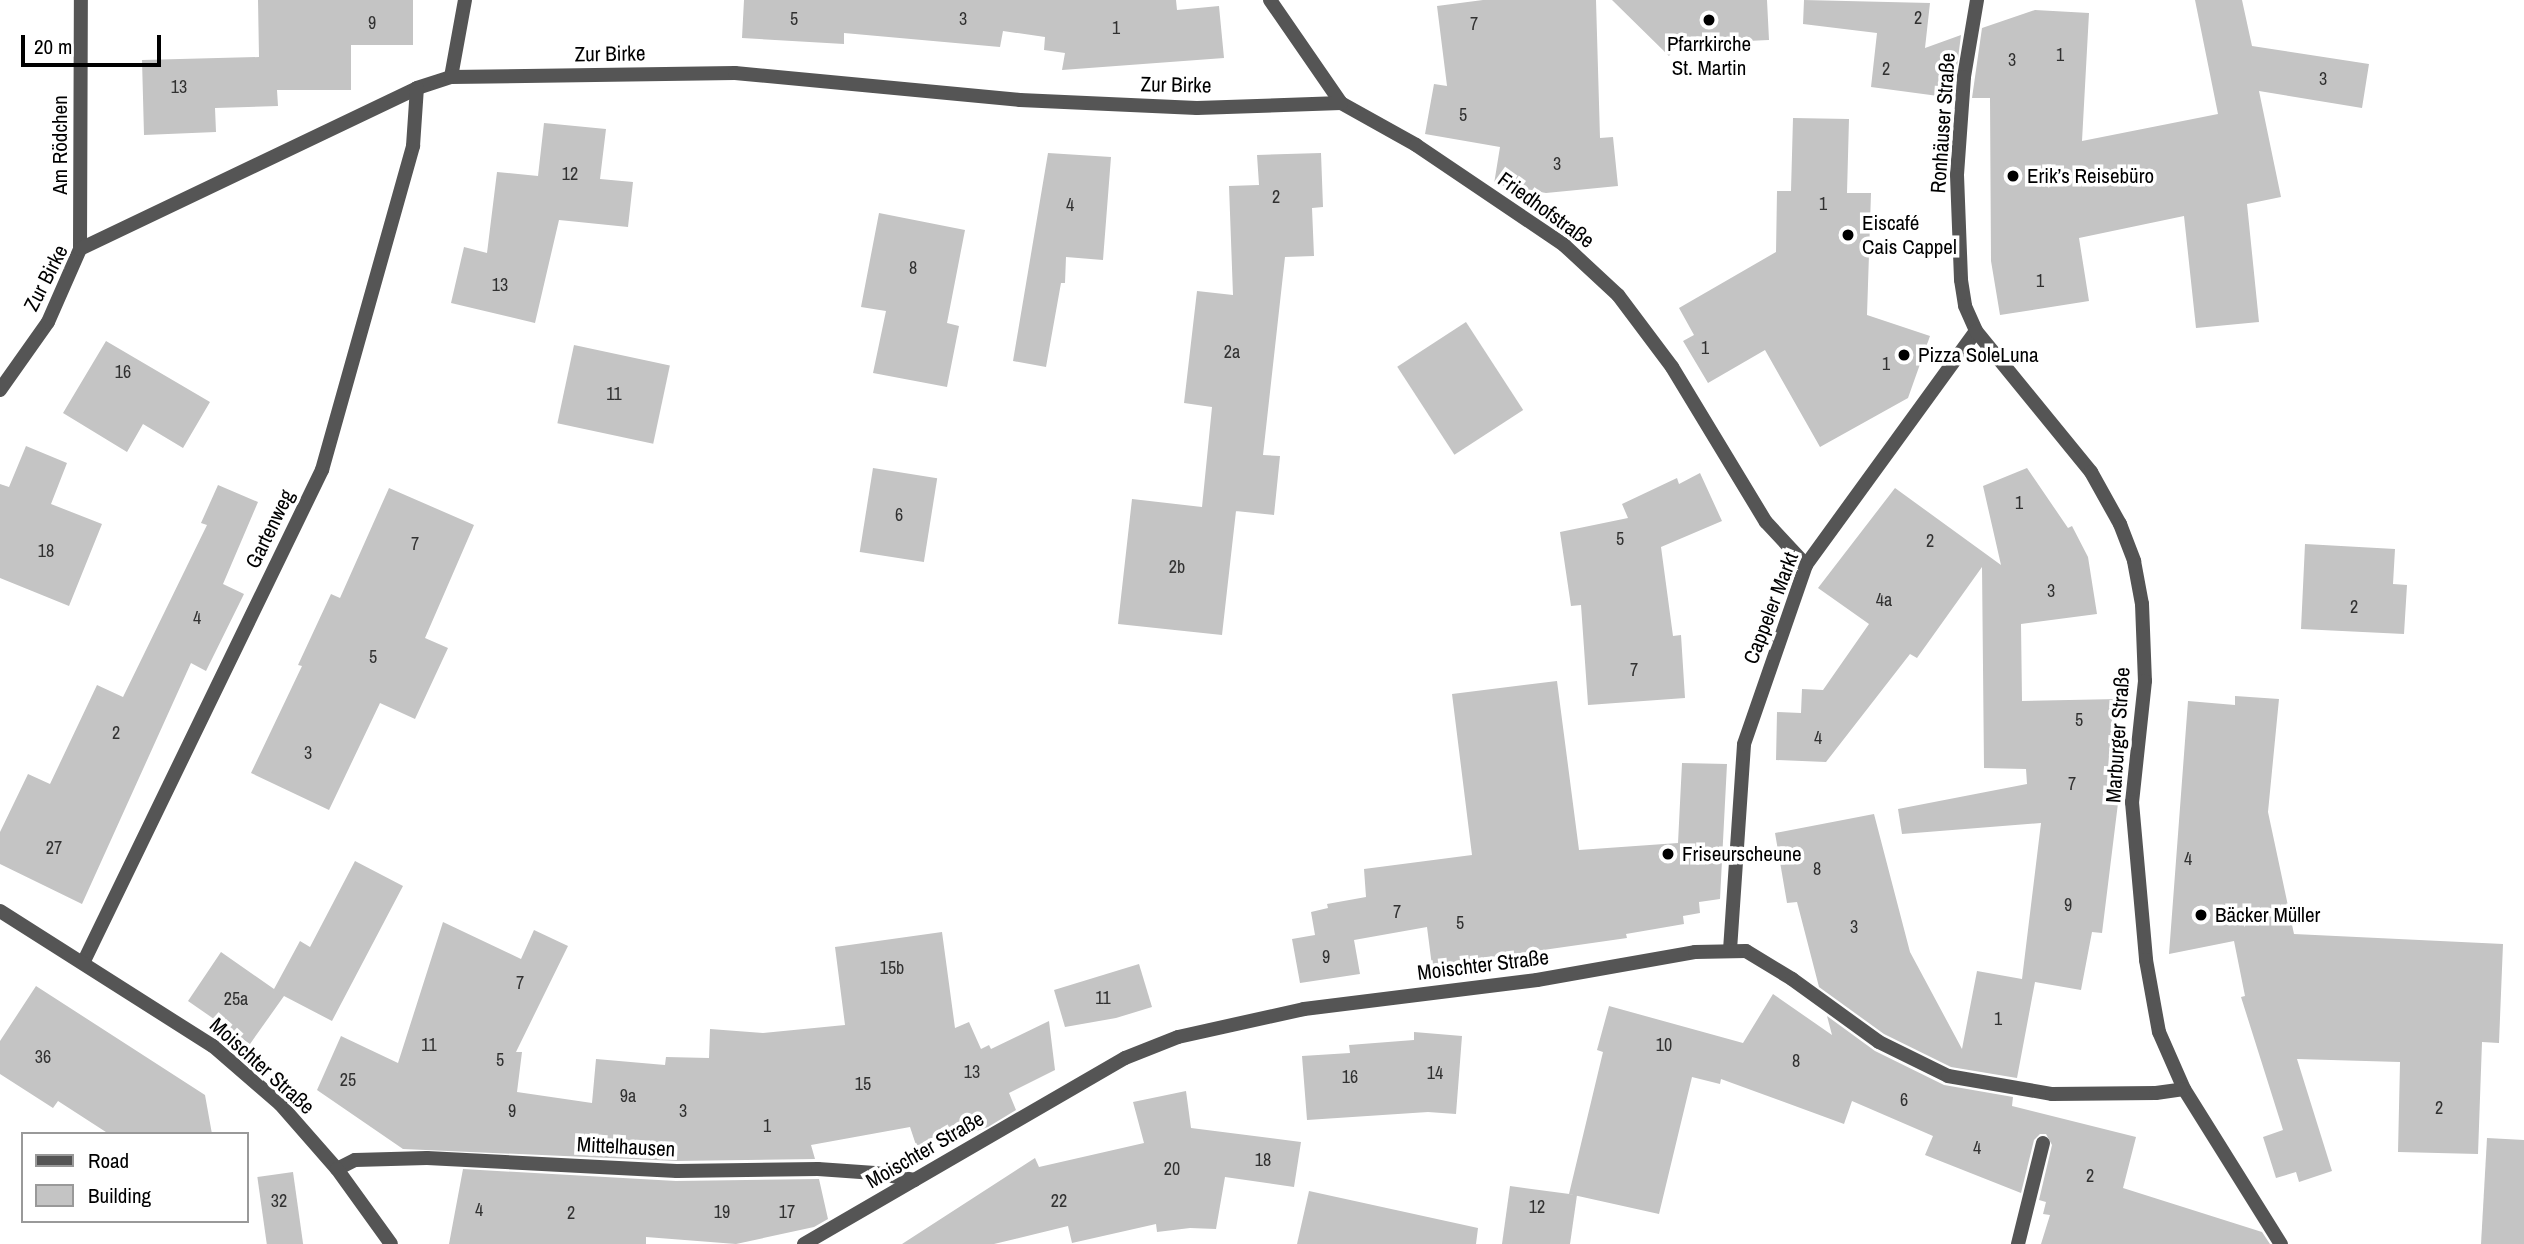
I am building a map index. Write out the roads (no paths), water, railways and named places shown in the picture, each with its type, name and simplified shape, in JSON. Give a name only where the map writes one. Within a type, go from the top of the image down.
[{"type":"street","name":"Am Rödchen","points":[[80,249],[81,0]]},
{"type":"street","points":[[451,78],[465,0]]},
{"type":"street","name":"Friedhofstraße","points":[[1270,0],[1340,103],[1416,145],[1564,245],[1618,295],[1672,367],[1766,522],[1806,565]]},
{"type":"street","name":"Ronhäuser Straße","points":[[1976,331],[1965,306],[1961,280],[1957,176],[1964,77],[1977,0]]},
{"type":"street","name":"Zur Birke","points":[[0,390],[48,322],[80,249],[416,88],[451,78],[735,73],[1033,100],[1197,108],[1340,103]]},
{"type":"street","name":"Gartenweg","points":[[84,961],[322,470],[413,146],[416,88]]},
{"type":"street","name":"Cappeler Markt","points":[[1730,950],[1744,744],[1806,565],[1976,331]]},
{"type":"street","name":"Marburger Straße","points":[[1976,331],[2091,472],[2120,524],[2134,561],[2143,604],[2145,681],[2132,802],[2141,911],[2159,1032],[2184,1089],[2281,1244]]},
{"type":"street","name":"Moischter Straße","points":[[0,911],[84,961],[213,1046],[280,1104],[337,1169],[391,1244]]},
{"type":"street","name":"Moischter Straße","points":[[804,1244],[1125,1058],[1178,1037],[1304,1009],[1537,980],[1695,952],[1746,951],[1879,1042],[1948,1076],[2052,1094],[2156,1093],[2184,1089]]},
{"type":"street","points":[[2018,1244],[2043,1143]]},
{"type":"street","name":"Mittelhausen","points":[[337,1169],[355,1160],[427,1158],[677,1171],[818,1169],[875,1173],[914,1180]]},
{"type":"place","name":"Pfarrkirche St. Martin","points":[[1709,20]]},
{"type":"place","name":"Erik’s Reisebüro","points":[[2013,176]]},
{"type":"place","name":"Eiscafé Cais Cappel","points":[[1848,235]]},
{"type":"place","name":"Pizza SoleLuna","points":[[1904,355]]},
{"type":"place","name":"Friseurscheune","points":[[1668,854]]},
{"type":"place","name":"Bäcker Müller","points":[[2201,915]]}]
